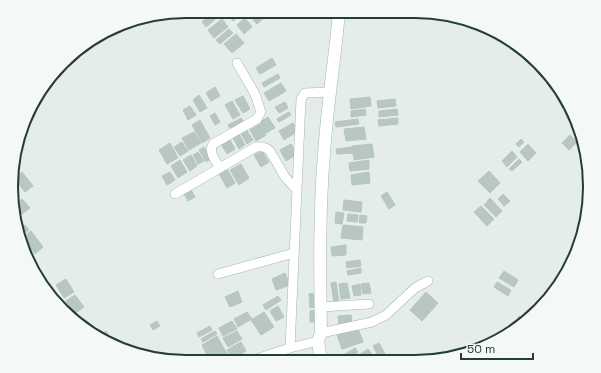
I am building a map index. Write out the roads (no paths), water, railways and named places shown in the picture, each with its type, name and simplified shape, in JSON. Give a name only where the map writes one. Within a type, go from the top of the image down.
[{"type":"street","points":[[320,355],[319,337],[321,307],[320,252],[322,177],[337,18]]},
{"type":"street","points":[[220,168],[211,152],[213,144],[257,119],[261,112],[255,94],[237,63]]},
{"type":"street","points":[[290,348],[301,100],[305,94],[330,92]]},
{"type":"street","points":[[175,194],[256,146],[263,146],[270,151],[285,177],[296,189]]},
{"type":"street","points":[[218,274],[294,253]]},
{"type":"street","points":[[268,355],[319,337],[372,322],[386,315],[415,288],[428,280]]},
{"type":"street","points":[[321,307],[369,304]]}]
